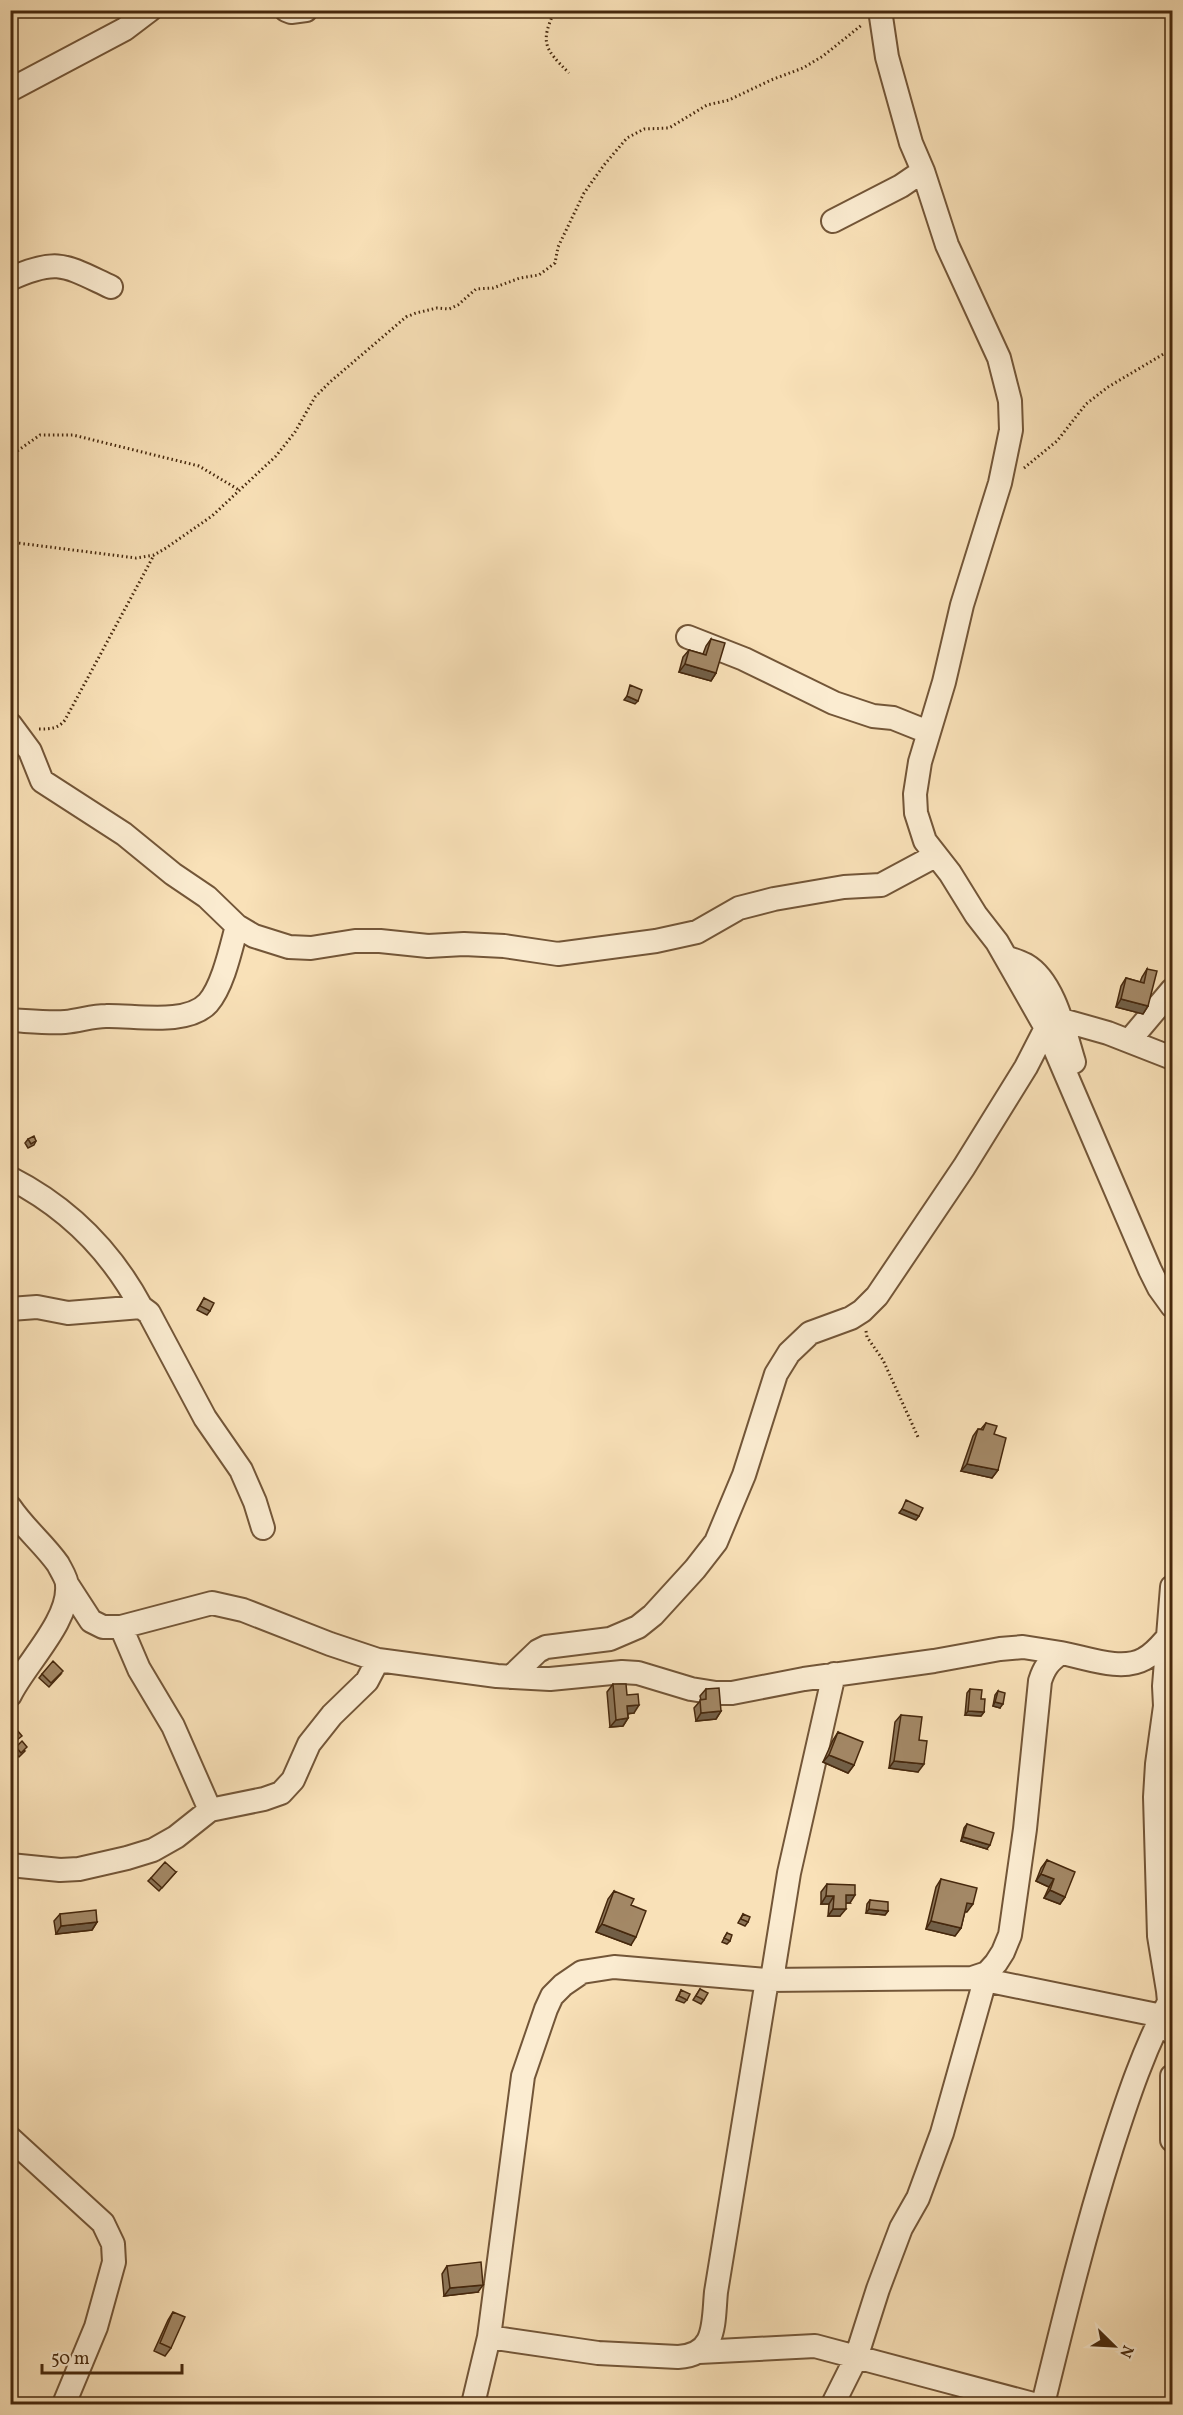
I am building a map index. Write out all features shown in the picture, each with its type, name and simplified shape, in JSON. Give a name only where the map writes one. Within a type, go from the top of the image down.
[{"type":"street","points":[[10,90],[124,29],[150,10]]},
{"type":"street","points":[[285,10],[306,10]]},
{"type":"street","points":[[881,14],[883,38],[899,105],[911,143],[923,171],[947,245],[995,348],[1010,401],[1011,430],[1000,483],[962,605],[944,682],[928,732],[917,778],[916,813],[925,841],[950,873],[975,915],[1054,1024],[1060,1064],[1079,1102],[1112,1185],[1150,1270],[1172,1303]]},
{"type":"street","points":[[833,221],[901,186],[923,171]]},
{"type":"street","points":[[10,279],[50,265],[81,273],[111,287]]},
{"type":"street","points":[[688,637],[744,659],[834,703],[873,716],[892,718],[928,732]]},
{"type":"street","points":[[16,730],[30,751],[42,781],[124,834],[173,874],[207,897],[237,926],[254,936],[302,948],[380,940],[428,946],[464,944],[504,946],[558,954],[656,940],[697,932],[739,908],[774,899],[844,888],[881,885],[935,856]]},
{"type":"street","points":[[10,1020],[42,1023],[105,1016],[164,1018],[181,1017],[198,1010],[208,1003],[222,977],[237,926]]},
{"type":"street","points":[[1129,1041],[1173,990]]},
{"type":"street","points":[[1054,1024],[1129,1041],[1173,1058]]},
{"type":"street","points":[[511,1677],[538,1651],[546,1647],[610,1639],[638,1627],[695,1569],[716,1542],[744,1475],[776,1374],[789,1353],[810,1333],[851,1318],[868,1305],[907,1253],[964,1167],[1054,1024]]},
{"type":"street","points":[[10,1178],[53,1203],[88,1232],[119,1270],[141,1306],[150,1313],[206,1418],[241,1470],[263,1528]]},
{"type":"street","points":[[10,1309],[37,1307],[68,1313],[141,1306]]},
{"type":"street","points":[[10,1507],[52,1556],[91,1621]]},
{"type":"street","points":[[10,1695],[54,1627],[65,1601],[67,1584]]},
{"type":"street","points":[[1043,2404],[1094,2203],[1130,2091],[1151,2037],[1168,2017],[1160,1953],[1155,1797],[1157,1764],[1168,1685],[1168,1637],[1173,1587]]},
{"type":"street","points":[[54,1627],[72,1619],[91,1621],[103,1627],[121,1627],[219,1603],[378,1660],[511,1677],[550,1679],[622,1672],[638,1673],[691,1689],[716,1693],[732,1693],[834,1674],[934,1661],[1000,1648],[1023,1647],[1124,1665],[1143,1660],[1156,1651],[1168,1637]]},
{"type":"street","points":[[121,1627],[139,1670],[173,1726],[210,1810]]},
{"type":"street","points":[[832,2404],[856,2358],[897,2238],[918,2198],[942,2133],[986,1976],[1003,1952],[1010,1935],[1025,1829],[1040,1681],[1050,1660],[1061,1653]]},
{"type":"street","points":[[10,1865],[60,1870],[79,1869],[127,1858],[153,1850],[176,1837],[210,1810],[264,1799],[281,1793],[292,1780],[309,1744],[332,1715],[367,1681],[378,1660]]},
{"type":"street","points":[[699,2352],[710,2337],[789,1873],[834,1674]]},
{"type":"street","points":[[473,2404],[489,2337],[523,2076],[552,1996],[582,1972],[614,1967],[770,1979],[972,1978],[986,1976],[1168,2017]]},
{"type":"street","points":[[1173,2076],[1173,2140]]},
{"type":"street","points":[[10,2138],[103,2223],[112,2244],[114,2262],[98,2318],[64,2404]]},
{"type":"street","points":[[489,2337],[598,2353],[678,2356],[689,2356],[699,2352],[815,2346],[1033,2404]]},
{"type":"path","points":[[555,10],[545,37],[548,48],[569,74]]},
{"type":"path","points":[[10,542],[136,558],[154,555],[192,532],[276,456],[295,432],[315,397],[406,317],[437,308],[449,309],[458,305],[476,289],[494,288],[520,278],[539,275],[550,268],[555,263],[558,247],[584,194],[627,138],[644,129],[669,128],[706,105],[729,100],[803,68],[823,56],[850,32],[881,14]]},
{"type":"path","points":[[1000,483],[1036,460],[1050,448],[1086,404],[1108,387],[1173,349]]},
{"type":"path","points":[[10,456],[40,435],[73,435],[199,466],[239,490]]},
{"type":"path","points":[[16,730],[54,729],[61,726],[154,555]]},
{"type":"path","points":[[868,1305],[867,1337],[883,1360],[918,1437]]},
{"type":"building","points":[[711,639],[725,643],[716,673],[685,664],[689,650],[706,655]]},
{"type":"building","points":[[630,685],[642,690],[638,701],[627,696]]},
{"type":"building","points":[[1147,969],[1157,971],[1148,1006],[1121,999],[1126,978],[1144,983]]},
{"type":"building","points":[[34,1136],[36,1141],[31,1144],[28,1139]]},
{"type":"building","points":[[204,1298],[214,1303],[210,1311],[200,1306]]},
{"type":"building","points":[[986,1423],[997,1426],[994,1434],[1006,1438],[998,1470],[967,1464],[978,1429],[983,1430]]},
{"type":"building","points":[[906,1500],[923,1508],[919,1516],[902,1509]]},
{"type":"building","points":[[53,1661],[63,1671],[51,1683],[42,1674]]},
{"type":"building","points":[[613,1684],[626,1684],[627,1695],[638,1694],[639,1705],[627,1706],[628,1718],[616,1720]]},
{"type":"building","points":[[719,1688],[721,1711],[701,1713],[700,1700],[706,1699],[706,1689]]},
{"type":"building","points":[[970,1689],[982,1690],[981,1699],[985,1699],[984,1712],[968,1711]]},
{"type":"building","points":[[998,1691],[1005,1693],[1003,1704],[995,1702]]},
{"type":"building","points":[[901,1715],[922,1717],[919,1740],[927,1741],[924,1764],[894,1761]]},
{"type":"building","points":[[17,1730],[22,1736],[12,1744],[10,1735]]},
{"type":"building","points":[[838,1732],[863,1742],[854,1765],[829,1755]]},
{"type":"building","points":[[22,1741],[27,1747],[21,1753],[16,1747]]},
{"type":"building","points":[[967,1824],[994,1833],[990,1845],[963,1837]]},
{"type":"building","points":[[1047,1860],[1075,1872],[1065,1897],[1050,1890],[1054,1879],[1041,1874]]},
{"type":"building","points":[[165,1862],[176,1872],[162,1888],[151,1878]]},
{"type":"building","points":[[941,1879],[977,1888],[973,1904],[967,1903],[961,1928],[931,1921]]},
{"type":"building","points":[[827,1884],[855,1885],[855,1895],[846,1895],[846,1909],[833,1909],[834,1896],[826,1896]]},
{"type":"building","points":[[614,1891],[634,1899],[631,1905],[646,1911],[636,1937],[602,1924]]},
{"type":"building","points":[[870,1900],[888,1902],[888,1911],[869,1909]]},
{"type":"building","points":[[96,1910],[97,1922],[61,1926],[60,1914]]},
{"type":"building","points":[[743,1914],[750,1917],[748,1922],[741,1919]]},
{"type":"building","points":[[727,1933],[732,1935],[730,1941],[724,1938]]},
{"type":"building","points":[[700,1989],[708,1993],[704,2000],[696,1996]]},
{"type":"building","points":[[681,1990],[690,1994],[687,2000],[679,1996]]},
{"type":"building","points":[[481,2262],[483,2285],[450,2288],[447,2266]]},
{"type":"building","points":[[173,2312],[185,2317],[171,2348],[160,2343]]}]
